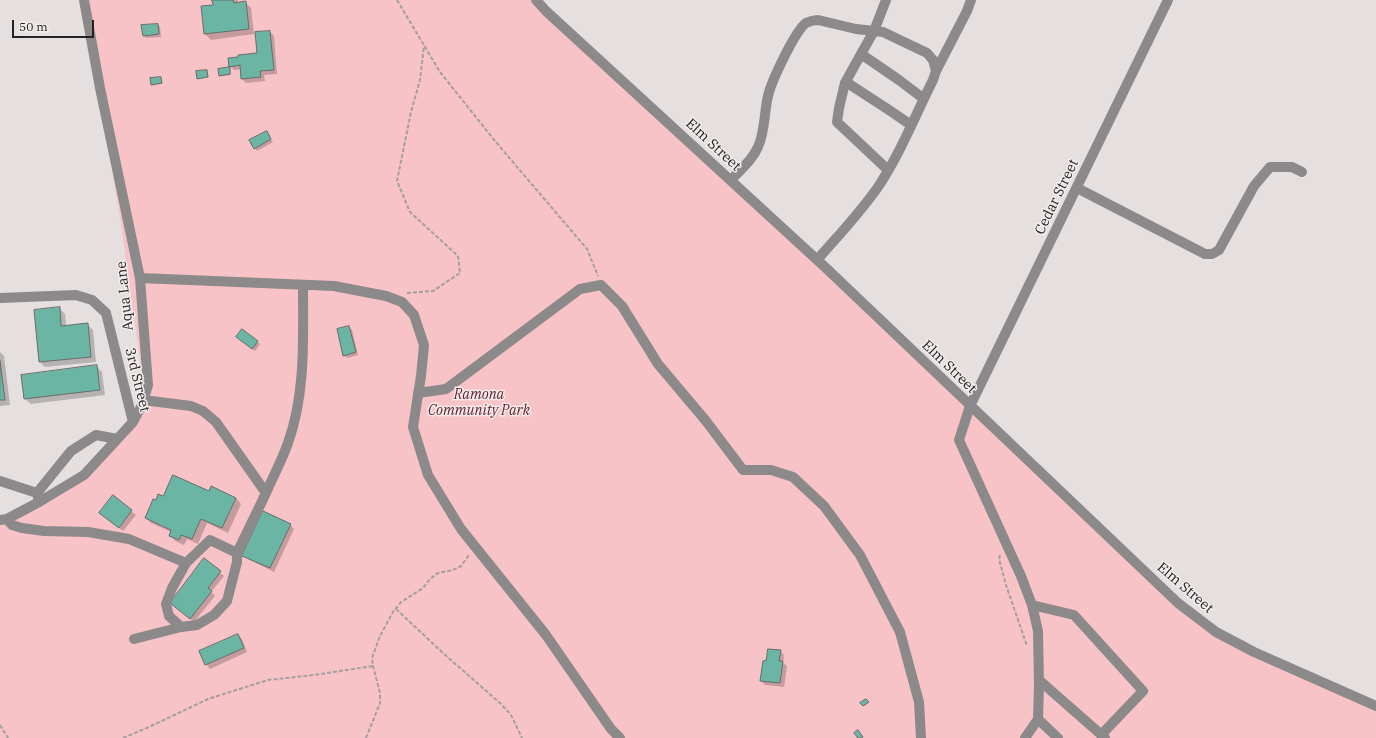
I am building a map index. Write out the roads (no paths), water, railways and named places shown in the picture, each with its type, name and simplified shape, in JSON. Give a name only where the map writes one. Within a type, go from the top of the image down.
[{"type":"street","name":"Aqua Lane","points":[[3,519],[38,497],[84,475],[133,422],[142,406],[148,385],[140,278],[100,88],[84,0]]},
{"type":"street","name":"Elm Street","points":[[536,0],[546,11],[817,260],[1178,603],[1216,632],[1254,652],[1376,706]]},
{"type":"street","points":[[886,0],[874,31],[846,82],[837,122],[888,170]]},
{"type":"street","points":[[817,260],[861,210],[888,170],[924,99],[936,71],[967,12],[971,0]]},
{"type":"street","name":"Cedar Street","points":[[1038,719],[1038,631],[1032,605],[1006,543],[959,440],[970,406],[1168,0]]},
{"type":"street","points":[[731,180],[749,161],[758,148],[761,139],[768,96],[772,84],[795,36],[806,23],[812,20],[818,20],[856,29],[883,32],[927,53],[934,60],[936,71]]},
{"type":"street","points":[[861,54],[924,99]]},
{"type":"street","points":[[846,82],[911,125]]},
{"type":"street","points":[[1076,188],[1205,254],[1212,254],[1219,250],[1254,186],[1270,167],[1292,166],[1302,172]]},
{"type":"street","points":[[140,278],[334,286],[386,296],[402,302],[414,315],[424,345],[413,427],[428,475],[460,530],[546,635],[611,730],[620,738]]},
{"type":"street","points":[[134,639],[181,627],[197,625],[214,615],[227,602],[237,562],[237,553],[266,493],[288,442],[296,414],[303,352],[303,285]]},
{"type":"street","points":[[418,393],[446,388],[580,289],[601,285],[622,306],[658,364],[743,470],[771,470],[794,477],[824,506],[860,556],[900,632],[919,702],[921,738]]},
{"type":"street","name":"3rd Street","points":[[0,298],[76,295],[92,300],[106,312],[133,422]]},
{"type":"street","points":[[143,400],[191,406],[203,411],[216,422],[266,493]]},
{"type":"street","points":[[0,481],[38,497],[71,450],[96,435],[117,439]]},
{"type":"street","points":[[3,519],[12,525],[22,528],[44,531],[88,532],[129,539],[186,563]]},
{"type":"street","points":[[181,627],[169,616],[166,604],[172,588],[186,563],[210,540],[237,553]]},
{"type":"street","points":[[1032,605],[1074,615],[1143,691],[1103,736],[1039,680]]},
{"type":"street","points":[[1025,738],[1038,719],[1058,738]]},
{"type":"park label","name":"Ramona Community Park","points":[[479,404]]}]
